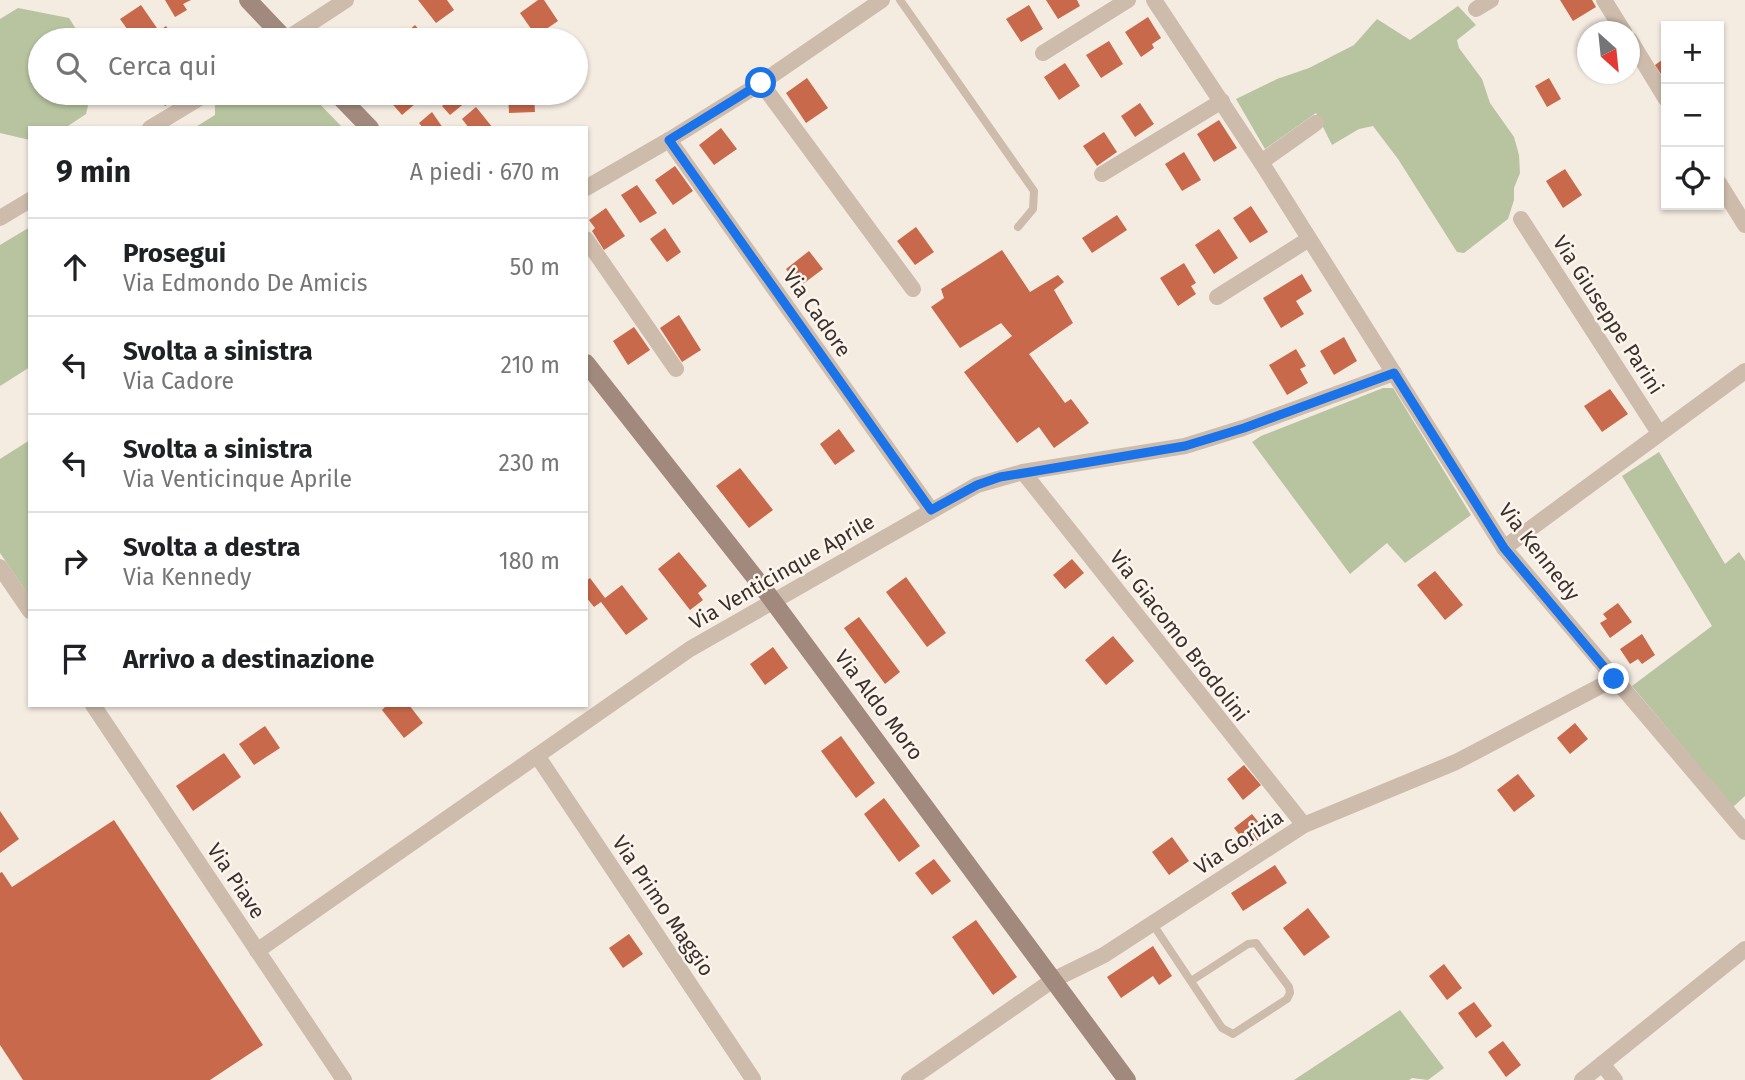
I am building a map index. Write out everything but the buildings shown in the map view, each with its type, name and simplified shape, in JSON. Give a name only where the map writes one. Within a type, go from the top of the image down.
[{"type":"main road","points":[[248,0],[275,28]]},
{"type":"main road","points":[[348,105],[368,126]]},
{"type":"main road","name":"Via Aldo Moro","points":[[588,366],[773,601],[1127,1080]]},
{"type":"street","points":[[304,28],[346,0]]},
{"type":"street","points":[[588,187],[761,83],[882,0]]},
{"type":"street","points":[[1043,52],[1128,0]]},
{"type":"street","name":"Via Kennedy","points":[[1154,0],[1261,162],[1504,548],[1745,832]]},
{"type":"street","points":[[1476,9],[1491,0]]},
{"type":"street","points":[[1604,0],[1617,21]]},
{"type":"street","points":[[1640,58],[1661,91]]},
{"type":"street","points":[[761,83],[913,289]]},
{"type":"street","points":[[1102,174],[1222,101]]},
{"type":"street","points":[[153,126],[188,105]]},
{"type":"street","points":[[1261,162],[1315,123]]},
{"type":"street","name":"Via Cadore","points":[[669,140],[931,510]]},
{"type":"street","points":[[1724,191],[1745,225]]},
{"type":"street","points":[[0,218],[28,201]]},
{"type":"street","name":"Via Giuseppe Parini","points":[[1521,219],[1659,433]]},
{"type":"street","points":[[1217,297],[1309,239]]},
{"type":"street","points":[[588,242],[676,369]]},
{"type":"street","points":[[1504,548],[1745,371]]},
{"type":"street","name":"Via Venticinque Aprile","points":[[257,951],[538,757],[657,670],[977,485],[1023,472],[1185,446],[1244,428],[1394,373]]},
{"type":"street","name":"Via Giacomo Brodolini","points":[[1023,472],[1304,825]]},
{"type":"street","points":[[0,567],[28,608]]},
{"type":"street","name":"Via Gorizia","points":[[909,1080],[1053,980],[1104,956],[1304,825],[1456,762],[1614,679]]},
{"type":"street","name":"Via Piave","points":[[94,707],[344,1080]]},
{"type":"street","name":"Via Primo Maggio","points":[[538,757],[753,1080]]},
{"type":"street","points":[[1582,1080],[1745,949]]},
{"type":"street","points":[[1602,1064],[1615,1080]]},
{"type":"lane","points":[[900,0],[1034,191],[1033,209],[1018,227]]},
{"type":"lane","points":[[1152,923],[1222,1028],[1233,1034],[1287,999],[1290,993],[1289,987],[1256,943],[1248,944],[1191,981]]},
{"type":"green space","points":[[1458,6],[1476,25],[1457,40],[1459,48],[1482,79],[1490,103],[1514,137],[1520,173],[1508,219],[1464,253],[1457,252],[1398,159],[1373,126],[1359,129],[1332,145],[1316,113],[1265,149],[1236,99],[1277,79],[1309,68],[1354,45],[1377,19],[1410,40]]},
{"type":"green space","points":[[18,8],[69,18],[75,28],[28,28],[28,105],[88,105],[86,114],[68,126],[28,126],[28,140],[0,133],[0,19]]},
{"type":"green space","points":[[215,105],[321,105],[341,126],[197,126],[215,115]]},
{"type":"green space","points":[[28,228],[28,368],[0,386],[0,245]]},
{"type":"green space","points":[[1383,388],[1393,388],[1471,515],[1405,563],[1387,543],[1350,574],[1252,442],[1261,436]]},
{"type":"green space","points":[[28,441],[28,594],[0,553],[0,459]]},
{"type":"green space","points":[[1659,452],[1725,564],[1739,552],[1745,561],[1745,796],[1733,807],[1632,686],[1712,626],[1622,476]]},
{"type":"green space","points":[[1400,1010],[1444,1068],[1428,1080],[1294,1080]]},
{"type":"route","points":[[761,83],[669,140],[931,510],[977,485],[1000,477],[1185,446],[1244,428],[1394,373],[1504,548],[1614,679]]}]
